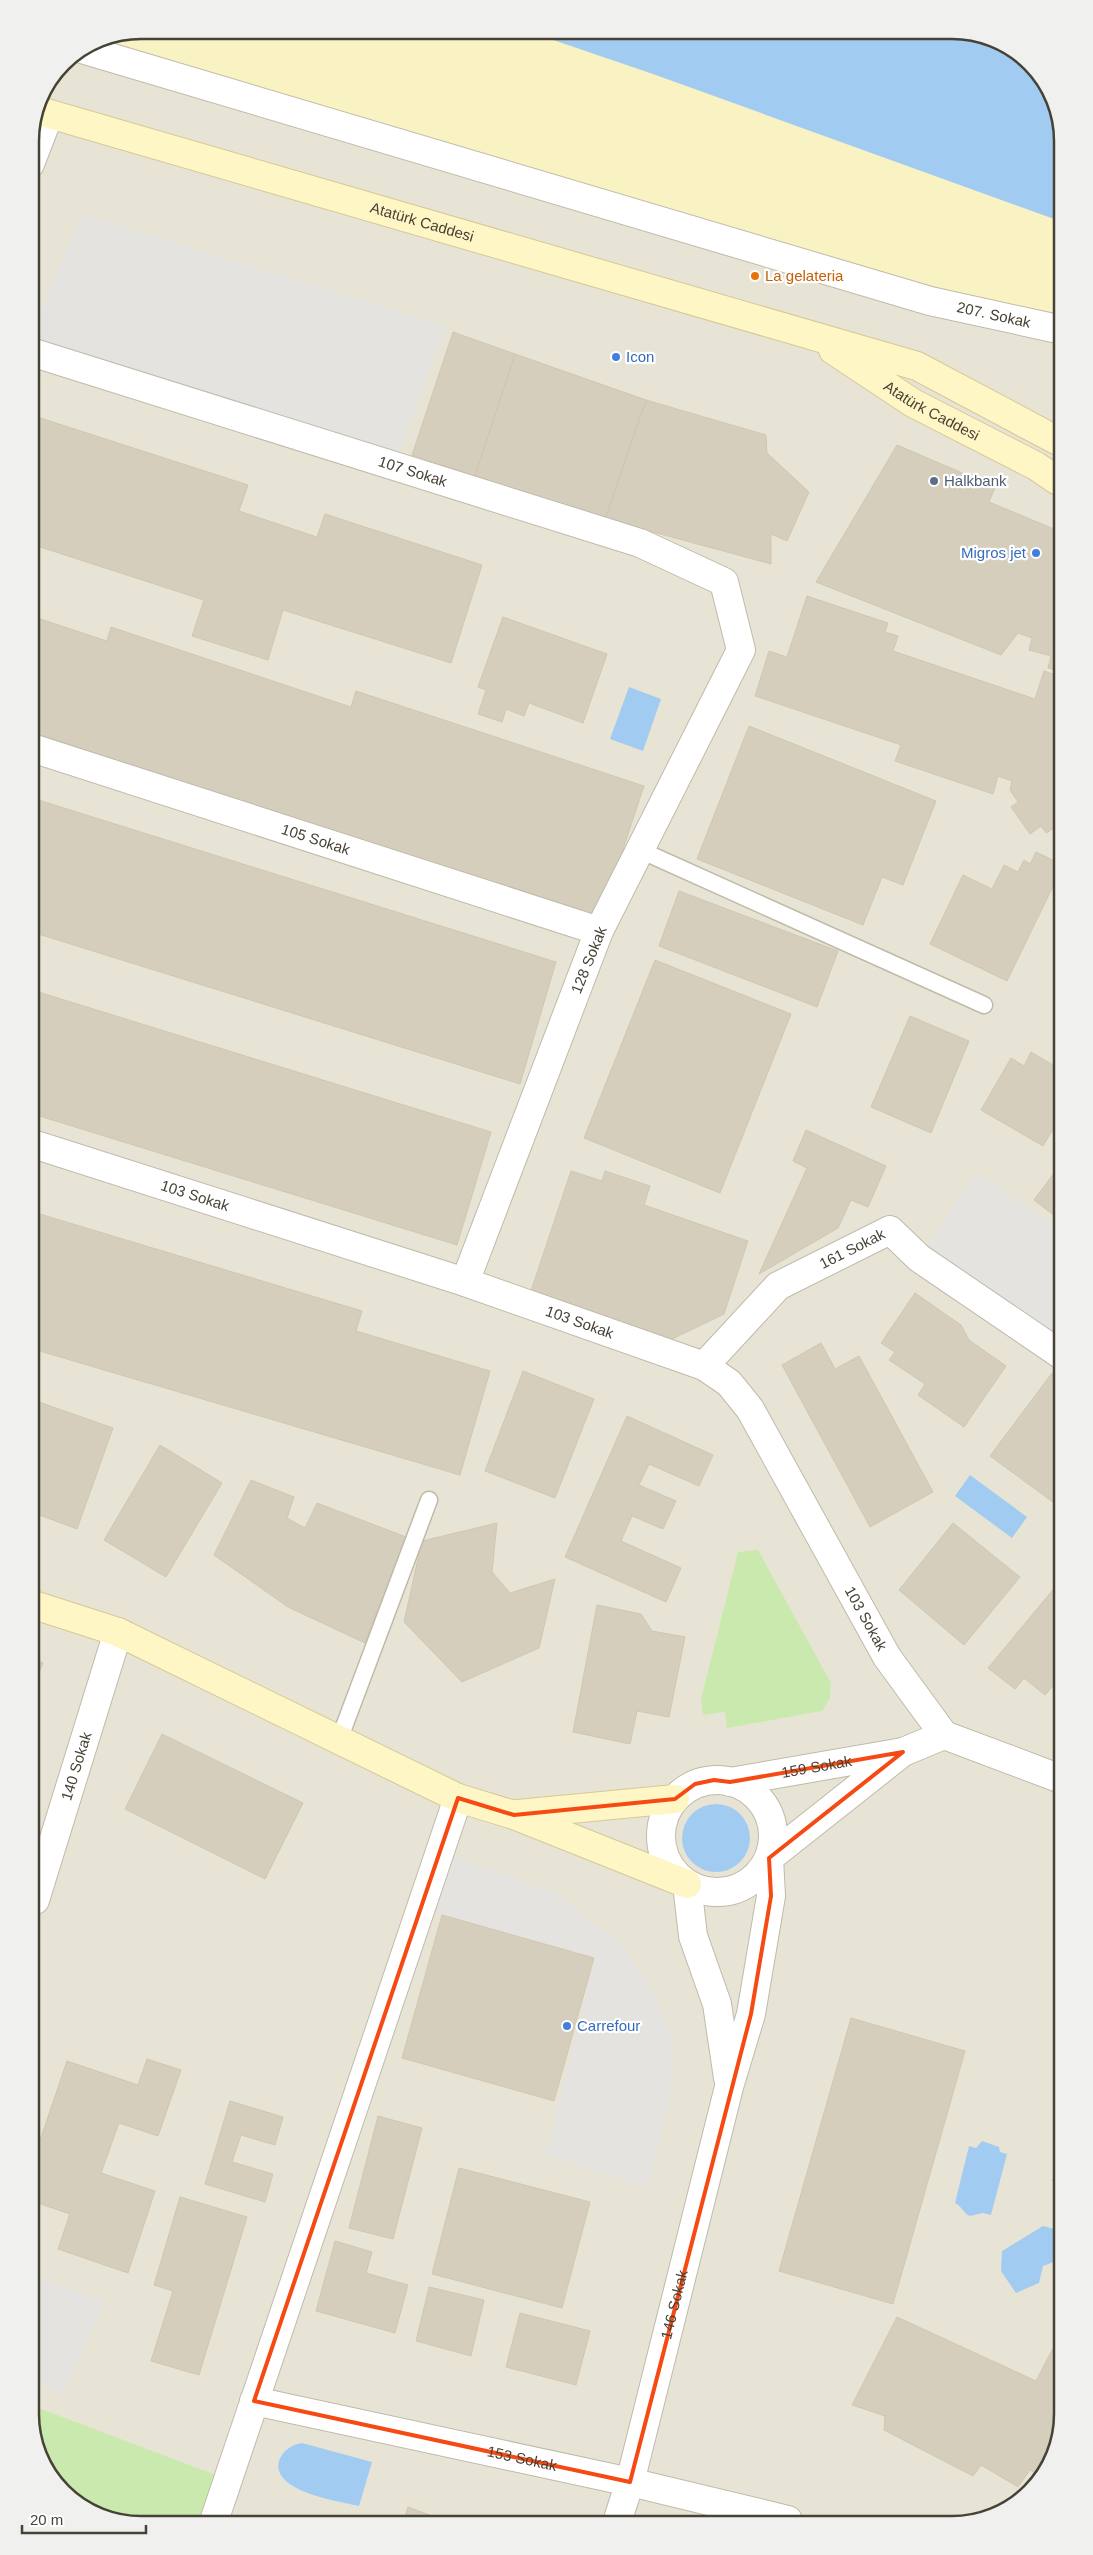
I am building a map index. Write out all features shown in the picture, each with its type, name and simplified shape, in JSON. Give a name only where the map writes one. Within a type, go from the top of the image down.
[{"type":"main road","name":"Atatürk Caddesi","points":[[43,112],[917,366],[1054,439]]},
{"type":"main road","name":"Atatürk Caddesi","points":[[809,334],[913,403],[1036,466],[1054,478]]},
{"type":"main road","points":[[39,1607],[118,1632],[458,1798],[514,1815],[688,1884]]},
{"type":"main road","points":[[514,1815],[676,1799]]},
{"type":"street","name":"207. Sokak","points":[[91,52],[930,301],[1054,328]]},
{"type":"street","name":"107 Sokak","points":[[39,355],[640,543],[724,582],[741,650]]},
{"type":"street","name":"128 Sokak","points":[[464,1282],[599,931],[741,650]]},
{"type":"street","name":"105 Sokak","points":[[39,750],[599,931]]},
{"type":"street","name":"103 Sokak","points":[[39,1146],[464,1282],[704,1366],[729,1383],[750,1409],[887,1657],[944,1735]]},
{"type":"street","name":"161 Sokak","points":[[704,1366],[778,1286],[890,1230],[919,1258],[1054,1350]]},
{"type":"street","name":"140 Sokak","points":[[39,1887],[118,1632]]},
{"type":"street","name":"159 Sokak","points":[[730,1782],[903,1752],[944,1735]]},
{"type":"street","points":[[944,1735],[1054,1776]]},
{"type":"street","name":"159 Sokak","points":[[769,1858],[903,1752]]},
{"type":"street","points":[[714,1780],[730,1782],[750,1790],[763,1804],[771,1821],[773,1839],[769,1858],[759,1874],[745,1885],[729,1891],[712,1893],[694,1888],[668,1864],[661,1846],[661,1827],[667,1809],[695,1784],[714,1780]]},
{"type":"street","points":[[216,2516],[458,1798]]},
{"type":"street","name":"146 Sokak","points":[[619,2516],[630,2482],[729,2087],[751,2014],[770,1906],[769,1858]]},
{"type":"street","points":[[688,1884],[693,1936],[718,2004],[729,2087]]},
{"type":"street","name":"153 Sokak","points":[[254,2401],[630,2482],[771,2516]]},
{"type":"lane","points":[[640,850],[984,1005]]},
{"type":"lane","points":[[339,1740],[430,1500]]},
{"type":"highlighted area","points":[[903,1752],[769,1858],[771,1896],[751,2014],[630,2482],[254,2401],[458,1798],[514,1815],[675,1799],[695,1784],[714,1780],[730,1782]]},
{"type":"shaded area","points":[[134,39],[550,39],[653,74],[1054,219],[1054,2415],[1052,2435],[1047,2454],[1025,2487],[998,2506],[985,2511],[959,2516],[134,2516],[120,2514],[95,2506],[68,2487],[49,2460],[44,2447],[39,2421],[39,134],[42,114],[49,95],[68,68],[101,46]]},
{"type":"shaded area","points":[[82,214],[446,326],[394,466],[39,355],[39,313]]},
{"type":"shaded area","points":[[977,1173],[1054,1226],[1054,1329],[1045,1343],[919,1258]]},
{"type":"shaded area","points":[[440,1851],[560,1895],[625,1948],[653,1991],[673,2040],[670,2100],[648,2188],[546,2154],[595,1957],[420,1909]]},
{"type":"shaded area","points":[[39,2278],[105,2302],[63,2393],[39,2384]]},
{"type":"green space","points":[[758,1550],[831,1683],[830,1698],[822,1711],[727,1728],[725,1712],[703,1715],[701,1699],[738,1552]]},
{"type":"green space","points":[[39,2408],[221,2477],[204,2516],[134,2516],[108,2511],[95,2506],[78,2495],[60,2477],[49,2460],[44,2447],[39,2421]]},
{"type":"sand","points":[[134,39],[550,39],[653,74],[1054,219],[1054,328],[91,52],[114,42]]},
{"type":"water","points":[[550,39],[959,39],[992,46],[1025,68],[1044,95],[1049,108],[1054,140],[1054,219],[653,74]]},
{"type":"water","points":[[629,687],[661,699],[643,751],[610,739]]},
{"type":"water","points":[[970,1475],[1027,1517],[1012,1538],[955,1496]]},
{"type":"water","points":[[716,1804],[729,1807],[740,1814],[747,1825],[750,1838],[747,1851],[740,1862],[729,1869],[716,1872],[703,1869],[692,1862],[685,1851],[682,1838],[685,1825],[692,1814],[703,1807]]},
{"type":"water","points":[[982,2141],[999,2147],[1000,2152],[1007,2154],[991,2215],[983,2213],[970,2216],[955,2203],[969,2146],[976,2148]]},
{"type":"water","points":[[1043,2226],[1054,2229],[1054,2261],[1043,2266],[1039,2283],[1016,2293],[1001,2271],[1002,2251]]},
{"type":"water","points":[[302,2443],[372,2462],[359,2506],[308,2493],[296,2488],[285,2480],[279,2472],[279,2461],[288,2449]]},
{"type":"building","points":[[453,332],[515,354],[475,476],[412,455]]},
{"type":"building","points":[[515,354],[646,400],[605,519],[475,476]]},
{"type":"building","points":[[646,400],[766,435],[767,453],[809,492],[787,541],[771,534],[771,564],[605,519]]},
{"type":"building","points":[[39,418],[248,485],[239,511],[317,537],[325,514],[482,565],[451,663],[283,610],[268,660],[192,636],[204,600],[39,547]]},
{"type":"building","points":[[897,445],[995,487],[989,502],[1054,529],[1054,670],[1048,668],[1051,656],[1029,650],[1032,638],[1018,633],[1001,655],[816,582]]},
{"type":"building","points":[[807,596],[888,623],[885,632],[898,636],[893,651],[1035,699],[1044,671],[1054,674],[1054,828],[1046,833],[1041,826],[1030,834],[1011,807],[1018,802],[1010,790],[1012,781],[998,776],[993,794],[895,761],[901,745],[755,696],[769,651],[787,657]]},
{"type":"building","points":[[503,617],[607,654],[583,723],[529,703],[524,716],[506,709],[502,722],[478,714],[486,690],[478,687]]},
{"type":"building","points":[[39,619],[107,641],[111,627],[351,707],[356,691],[644,786],[599,921],[39,734]]},
{"type":"building","points":[[749,726],[936,801],[903,885],[882,877],[863,925],[697,859]]},
{"type":"building","points":[[39,800],[556,962],[520,1084],[39,934]]},
{"type":"building","points":[[1036,852],[1054,861],[1054,884],[1007,981],[930,944],[963,875],[992,889],[1004,865],[1018,872],[1024,860],[1030,864]]},
{"type":"building","points":[[679,891],[838,951],[817,1007],[659,946]]},
{"type":"building","points":[[655,960],[791,1014],[720,1193],[584,1138]]},
{"type":"building","points":[[39,992],[491,1132],[457,1245],[39,1116]]},
{"type":"building","points":[[910,1016],[969,1041],[931,1133],[871,1107]]},
{"type":"building","points":[[1031,1052],[1054,1065],[1054,1128],[1043,1146],[981,1110],[1011,1058],[1024,1066]]},
{"type":"building","points":[[806,1130],[886,1166],[868,1207],[851,1200],[838,1228],[759,1274],[807,1168],[793,1161]]},
{"type":"building","points":[[571,1171],[602,1181],[605,1171],[650,1186],[644,1205],[748,1241],[724,1314],[668,1341],[530,1294]]},
{"type":"building","points":[[1054,1173],[1054,1215],[1034,1200]]},
{"type":"building","points":[[39,1214],[362,1311],[356,1331],[490,1371],[460,1475],[39,1351]]},
{"type":"building","points":[[915,1293],[961,1325],[969,1340],[1006,1366],[964,1427],[918,1395],[925,1384],[889,1360],[895,1352],[881,1343]]},
{"type":"building","points":[[821,1343],[835,1369],[859,1356],[933,1492],[870,1527],[782,1365]]},
{"type":"building","points":[[523,1371],[594,1399],[555,1498],[485,1471]]},
{"type":"building","points":[[1052,1373],[1054,1374],[1054,1503],[990,1456]]},
{"type":"building","points":[[39,1402],[113,1428],[77,1529],[39,1515]]},
{"type":"building","points":[[627,1416],[713,1455],[699,1486],[649,1464],[639,1485],[676,1501],[663,1529],[632,1516],[621,1541],[681,1568],[666,1602],[565,1557]]},
{"type":"building","points":[[160,1445],[222,1483],[166,1577],[104,1540]]},
{"type":"building","points":[[251,1480],[294,1497],[287,1518],[305,1528],[317,1503],[406,1537],[365,1643],[288,1607],[214,1555]]},
{"type":"building","points":[[497,1523],[492,1572],[510,1593],[555,1579],[539,1648],[462,1682],[404,1622],[422,1541]]},
{"type":"building","points":[[953,1523],[1020,1577],[964,1645],[899,1590]]},
{"type":"building","points":[[1054,1588],[1054,1687],[1045,1695],[1024,1678],[1015,1689],[988,1668]]},
{"type":"building","points":[[597,1605],[641,1614],[652,1631],[685,1637],[669,1717],[637,1711],[630,1744],[573,1732]]},
{"type":"building","points":[[39,1661],[43,1663],[39,1672]]},
{"type":"building","points":[[162,1734],[303,1803],[265,1879],[125,1809]]},
{"type":"building","points":[[442,1915],[594,1958],[554,2101],[402,2058]]},
{"type":"building","points":[[851,2018],[965,2051],[893,2304],[779,2271]]},
{"type":"building","points":[[147,2059],[181,2070],[158,2136],[119,2123],[101,2173],[155,2191],[128,2273],[58,2249],[70,2214],[39,2203],[39,2143],[67,2061],[138,2085]]},
{"type":"building","points":[[230,2101],[283,2117],[275,2145],[241,2135],[232,2162],[273,2174],[265,2202],[205,2184]]},
{"type":"building","points":[[378,2116],[422,2128],[393,2239],[349,2228]]},
{"type":"building","points":[[459,2168],[590,2202],[562,2308],[432,2274]]},
{"type":"building","points":[[180,2197],[247,2217],[199,2375],[151,2361],[173,2291],[154,2285]]},
{"type":"building","points":[[335,2241],[372,2252],[366,2273],[408,2285],[395,2333],[316,2311]]},
{"type":"building","points":[[429,2287],[484,2300],[471,2356],[416,2341]]},
{"type":"building","points":[[520,2313],[590,2331],[576,2385],[506,2367]]},
{"type":"building","points":[[897,2317],[1036,2381],[1054,2346],[1054,2415],[1049,2447],[1036,2473],[1030,2470],[1018,2487],[981,2465],[973,2476],[884,2430],[885,2416],[852,2405]]},
{"type":"building","points":[[408,2507],[432,2516],[405,2516]]},
{"type":"place","name":"La gelateria","points":[[755,276]]},
{"type":"place","name":"Icon","points":[[616,357]]},
{"type":"place","name":"Halkbank","points":[[934,481]]},
{"type":"place","name":"Migros jet","points":[[1036,553]]},
{"type":"place","name":"Carrefour","points":[[567,2026]]}]
